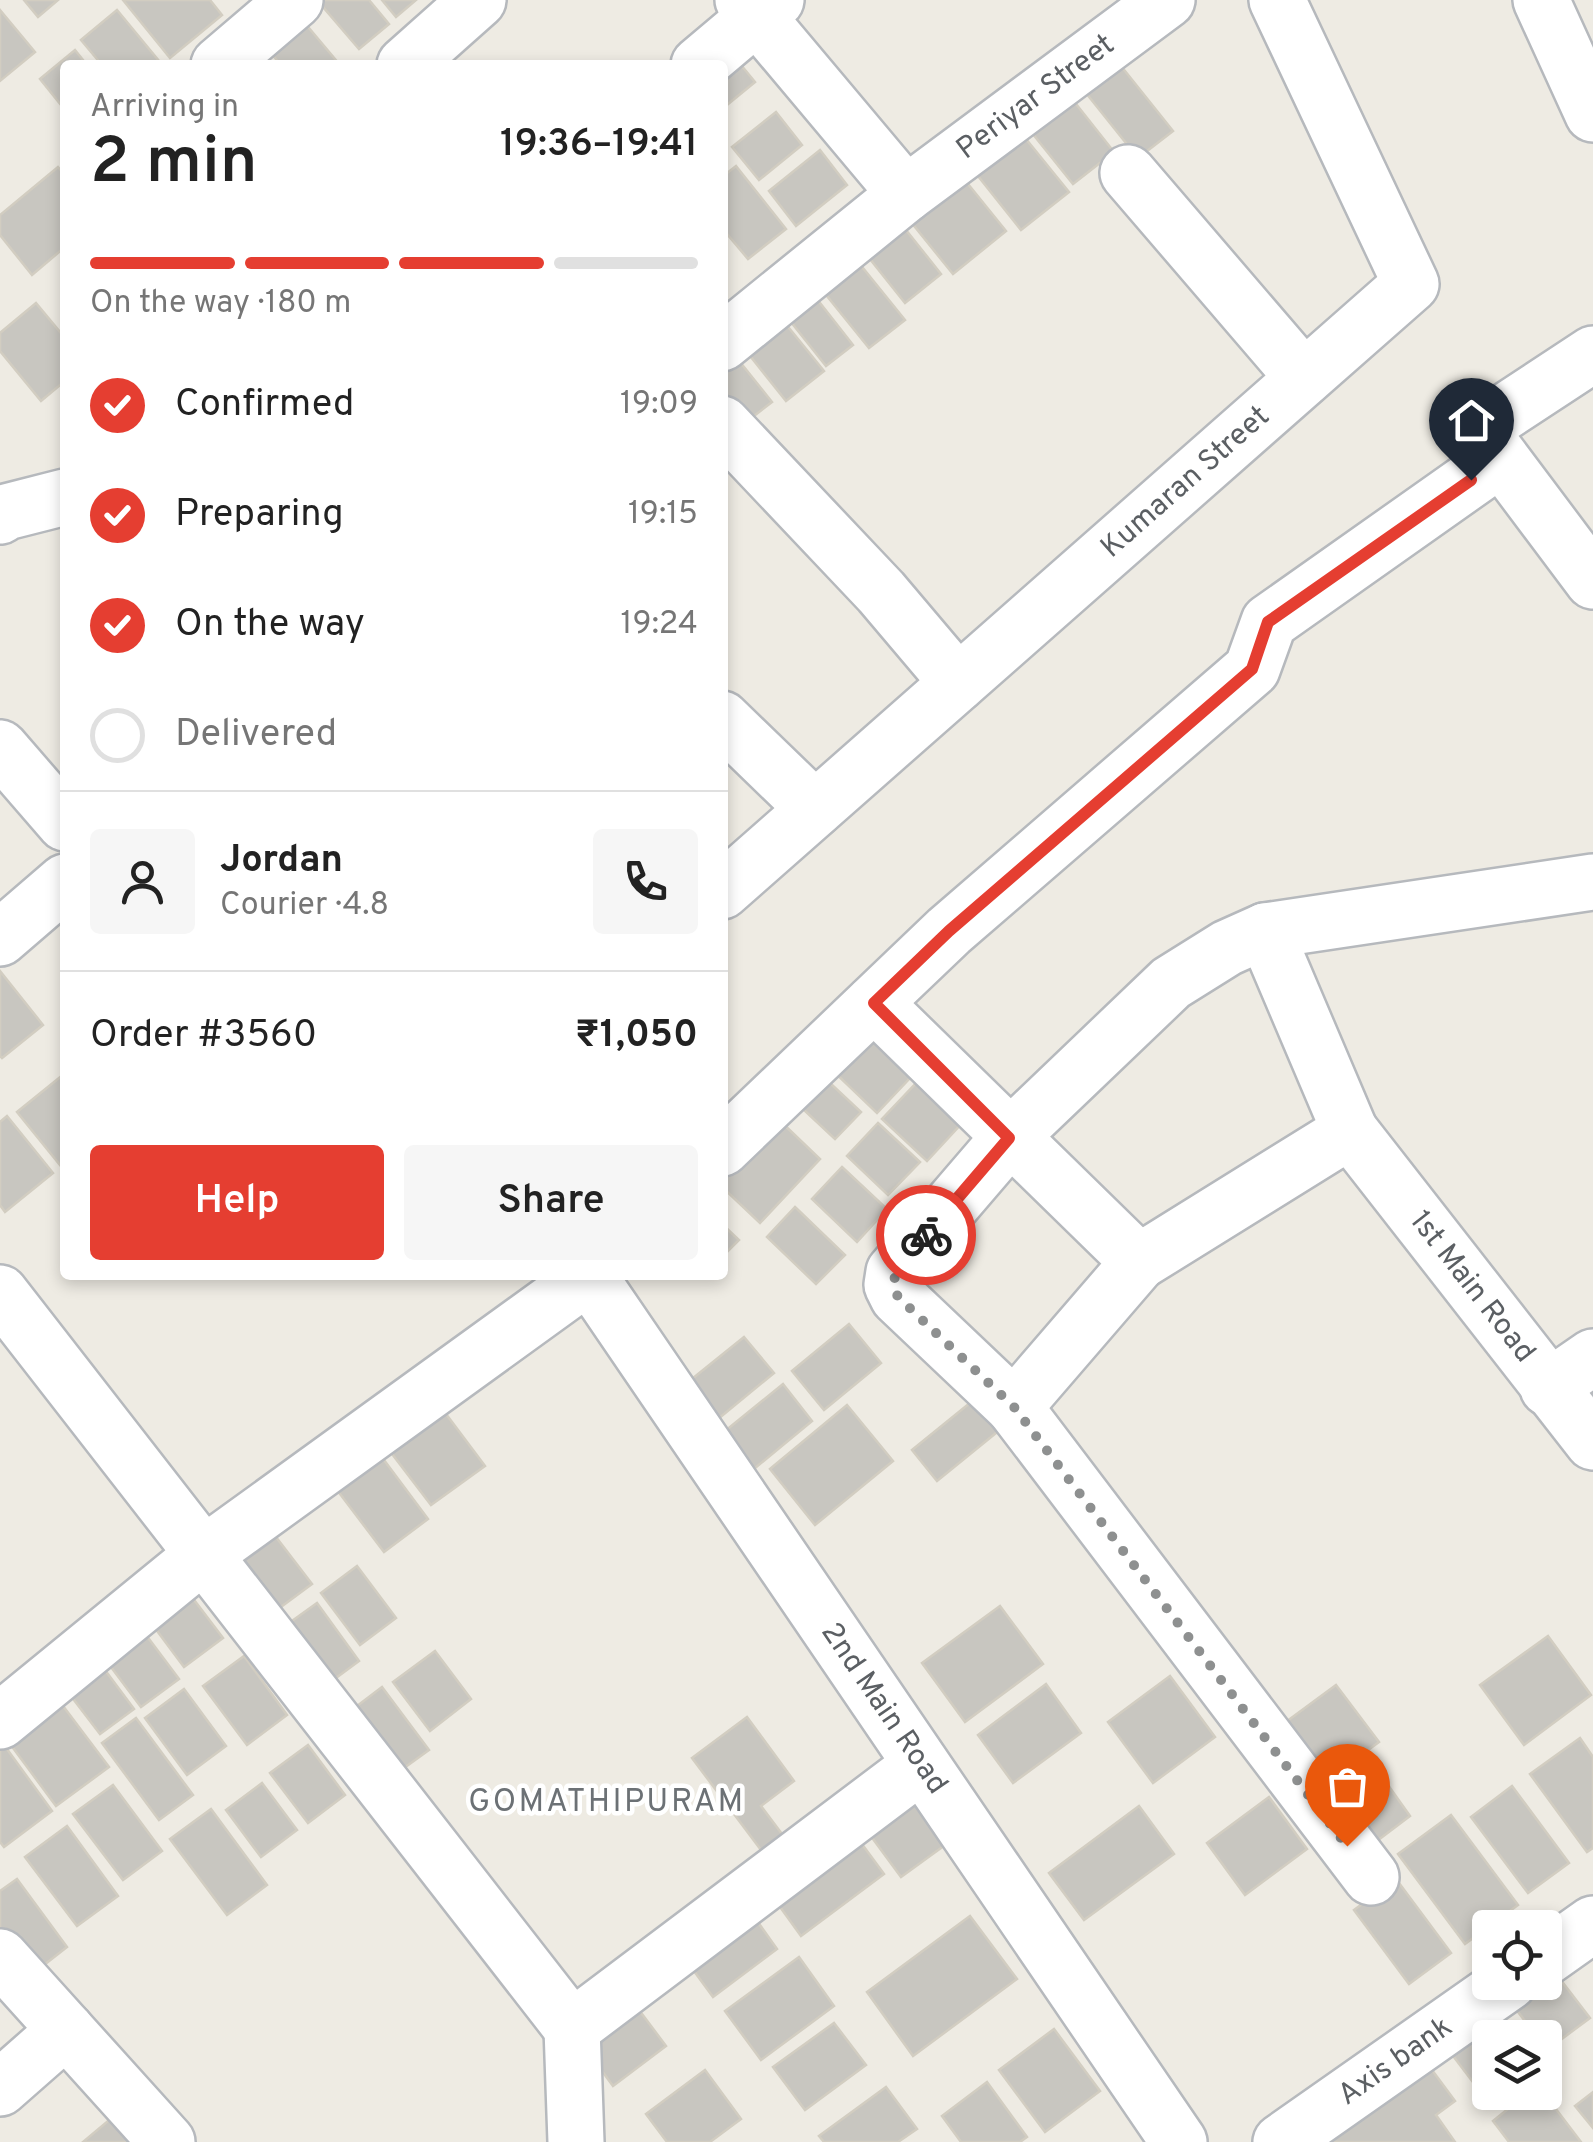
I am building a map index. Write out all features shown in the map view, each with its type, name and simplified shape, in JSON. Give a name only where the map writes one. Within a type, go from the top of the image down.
[{"type":"street","points":[[226,60],[295,0]]},
{"type":"street","points":[[411,60],[478,0]]},
{"type":"street","name":"Periyar Street","points":[[906,194],[1167,0]]},
{"type":"street","name":"Kumaran Street","points":[[728,885],[1411,284],[1276,0]]},
{"type":"street","points":[[1541,0],[1593,114]]},
{"type":"street","points":[[704,60],[759,6],[906,194],[728,338]]},
{"type":"street","points":[[1128,173],[1304,378]]},
{"type":"street","points":[[1593,354],[1479,430],[1593,582]]},
{"type":"street","points":[[728,430],[881,592],[958,683]]},
{"type":"street","points":[[728,1142],[949,931],[1252,669],[1268,622],[1500,459]]},
{"type":"street","points":[[0,516],[60,498]]},
{"type":"street","points":[[728,726],[815,808]]},
{"type":"street","points":[[0,748],[60,817]]},
{"type":"street","points":[[1371,1877],[1014,1407],[898,1297],[892,1285],[894,1272],[1009,1138],[1170,983],[1226,948],[1265,931],[1593,882]]},
{"type":"street","points":[[0,938],[60,886]]},
{"type":"street","name":"1st Main Road","points":[[1265,931],[1350,1131],[1593,1442]]},
{"type":"street","points":[[874,1003],[1140,1262]]},
{"type":"street","points":[[1014,1407],[1140,1262],[1350,1131]]},
{"type":"street","points":[[0,1721],[204,1554],[582,1280]]},
{"type":"street","name":"2nd Main Road","points":[[592,1280],[922,1765],[1157,2134]]},
{"type":"street","points":[[0,1293],[572,2028],[576,2142]]},
{"type":"street","points":[[1548,1388],[1593,1358]]},
{"type":"street","points":[[572,2028],[922,1765]]},
{"type":"street","points":[[1562,1946],[1593,1924]]},
{"type":"street","points":[[0,1957],[167,2142]]},
{"type":"street","name":"Axis bank","points":[[1281,2142],[1483,2000]]},
{"type":"street","points":[[0,2088],[66,2030]]},
{"type":"building","points":[[24,0],[58,0],[38,17]]},
{"type":"building","points":[[123,0],[210,0],[222,15],[170,58]]},
{"type":"building","points":[[317,0],[369,0],[389,24],[359,49]]},
{"type":"building","points":[[382,0],[416,0],[396,17]]},
{"type":"building","points":[[293,9],[336,60],[277,60],[258,38]]},
{"type":"building","points":[[0,10],[35,52],[0,81]]},
{"type":"building","points":[[117,10],[158,60],[98,60],[81,40]]},
{"type":"building","points":[[727,48],[755,82],[728,104],[728,60],[723,60]]},
{"type":"building","points":[[75,50],[83,60],[63,60]]},
{"type":"building","points":[[1109,51],[1173,131],[1138,158],[1074,78]]},
{"type":"building","points":[[60,62],[60,104],[40,79]]},
{"type":"building","points":[[1061,85],[1114,152],[1073,184],[1020,118]]},
{"type":"building","points":[[776,112],[802,145],[759,180],[732,147]]},
{"type":"building","points":[[1013,123],[1069,192],[1021,230],[966,161]]},
{"type":"building","points":[[820,150],[847,185],[796,226],[769,191]]},
{"type":"building","points":[[951,163],[1006,231],[953,274],[898,206]]},
{"type":"building","points":[[736,166],[786,229],[748,259],[728,235],[728,172]]},
{"type":"building","points":[[58,167],[60,169],[60,251],[32,275],[0,235],[0,215]]},
{"type":"building","points":[[894,215],[941,274],[905,303],[858,244]]},
{"type":"building","points":[[850,252],[905,320],[869,348],[814,280]]},
{"type":"building","points":[[802,280],[853,345],[826,366],[775,302]]},
{"type":"building","points":[[36,303],[60,332],[60,385],[41,401],[0,351],[0,333]]},
{"type":"building","points":[[776,312],[824,371],[786,401],[739,342]]},
{"type":"building","points":[[728,347],[772,402],[736,430],[728,420]]},
{"type":"building","points":[[0,971],[43,1025],[2,1058],[0,1056]]},
{"type":"building","points":[[864,1033],[910,1078],[877,1113],[830,1068]]},
{"type":"building","points":[[815,1069],[861,1112],[835,1139],[789,1096]]},
{"type":"building","points":[[60,1077],[60,1165],[17,1112]]},
{"type":"building","points":[[919,1080],[963,1122],[927,1161],[882,1119]]},
{"type":"building","points":[[7,1116],[53,1173],[5,1212],[0,1205],[0,1122]]},
{"type":"building","points":[[776,1117],[820,1159],[760,1223],[728,1193],[728,1167]]},
{"type":"building","points":[[878,1123],[920,1162],[888,1195],[847,1156]]},
{"type":"building","points":[[842,1167],[887,1209],[857,1242],[812,1199]]},
{"type":"building","points":[[795,1207],[845,1255],[816,1284],[767,1237]]},
{"type":"building","points":[[728,1230],[739,1240],[728,1251]]},
{"type":"building","points":[[849,1324],[881,1363],[824,1410],[792,1371]]},
{"type":"building","points":[[744,1337],[774,1373],[712,1424],[682,1387]]},
{"type":"building","points":[[783,1384],[812,1421],[749,1473],[719,1436]]},
{"type":"building","points":[[981,1394],[1007,1424],[937,1481],[912,1450]]},
{"type":"building","points":[[847,1405],[893,1461],[815,1525],[770,1469]]},
{"type":"building","points":[[440,1406],[485,1466],[431,1505],[386,1446]]},
{"type":"building","points":[[375,1448],[428,1519],[384,1552],[331,1482]]},
{"type":"building","points":[[266,1524],[312,1584],[266,1618],[221,1557]]},
{"type":"building","points":[[357,1566],[396,1618],[360,1645],[321,1593]]},
{"type":"building","points":[[185,1588],[223,1638],[184,1667],[146,1616]]},
{"type":"building","points":[[317,1603],[359,1661],[321,1689],[278,1631]]},
{"type":"building","points":[[1000,1606],[1043,1664],[965,1722],[922,1663]]},
{"type":"building","points":[[140,1627],[179,1679],[141,1707],[102,1655]]},
{"type":"building","points":[[1548,1636],[1591,1695],[1524,1745],[1480,1685]]},
{"type":"building","points":[[435,1651],[471,1699],[430,1731],[393,1682]]},
{"type":"building","points":[[244,1656],[287,1715],[247,1745],[203,1686]]},
{"type":"building","points":[[96,1658],[134,1709],[100,1734],[61,1683]]},
{"type":"building","points":[[1170,1676],[1215,1737],[1153,1783],[1108,1722]]},
{"type":"building","points":[[1046,1684],[1081,1733],[1013,1783],[978,1735]]},
{"type":"building","points":[[1336,1685],[1379,1742],[1318,1787],[1275,1730]]},
{"type":"building","points":[[382,1687],[429,1750],[386,1781],[340,1719]]},
{"type":"building","points":[[184,1689],[226,1746],[187,1775],[145,1718]]},
{"type":"building","points":[[54,1694],[109,1767],[56,1806],[2,1733]]},
{"type":"building","points":[[747,1717],[794,1781],[761,1806],[782,1834],[761,1850],[692,1758]]},
{"type":"building","points":[[136,1718],[193,1795],[159,1820],[102,1743]]},
{"type":"building","points":[[1580,1738],[1593,1757],[1593,1848],[1587,1852],[1530,1774]]},
{"type":"building","points":[[4,1745],[52,1811],[4,1847],[0,1842],[0,1748]]},
{"type":"building","points":[[308,1745],[345,1795],[308,1823],[270,1773]]},
{"type":"building","points":[[1378,1771],[1410,1816],[1369,1847],[1336,1802]]},
{"type":"building","points":[[262,1783],[297,1830],[261,1857],[226,1810]]},
{"type":"building","points":[[113,1785],[162,1851],[123,1880],[73,1814]]},
{"type":"building","points":[[912,1786],[952,1840],[901,1877],[862,1824]]},
{"type":"building","points":[[1512,1786],[1569,1863],[1528,1893],[1471,1817]]},
{"type":"building","points":[[1269,1797],[1307,1849],[1245,1895],[1207,1843]]},
{"type":"building","points":[[1139,1806],[1174,1854],[1084,1920],[1049,1873]]},
{"type":"building","points":[[211,1809],[267,1885],[227,1915],[170,1839]]},
{"type":"building","points":[[1451,1815],[1518,1905],[1511,1910],[1472,1910],[1472,1939],[1465,1944],[1398,1854]]},
{"type":"building","points":[[67,1826],[118,1896],[77,1926],[25,1857]]},
{"type":"building","points":[[853,1832],[884,1874],[801,1936],[770,1893]]},
{"type":"building","points":[[17,1879],[67,1947],[30,1976],[0,1937],[0,1891]]},
{"type":"building","points":[[1396,1879],[1451,1953],[1409,1984],[1354,1910]]},
{"type":"building","points":[[745,1904],[777,1949],[713,1997],[680,1952]]},
{"type":"building","points":[[970,1916],[1017,1979],[913,2056],[867,1992]]},
{"type":"building","points":[[799,1957],[834,2006],[761,2060],[725,2011]]},
{"type":"building","points":[[1562,1982],[1590,2018],[1562,2039],[1562,2020],[1524,2020],[1509,2000],[1562,2000]]},
{"type":"building","points":[[630,1998],[666,2046],[613,2086],[577,2037]]},
{"type":"building","points":[[1491,2007],[1501,2020],[1474,2020]]},
{"type":"building","points":[[1472,2022],[1472,2081],[1444,2044]]},
{"type":"building","points":[[834,2023],[866,2065],[805,2110],[773,2067]]},
{"type":"building","points":[[1054,2029],[1100,2091],[1045,2132],[999,2070]]},
{"type":"building","points":[[1429,2066],[1455,2101],[1436,2115],[1455,2142],[1299,2142]]},
{"type":"building","points":[[705,2070],[741,2119],[710,2142],[667,2142],[646,2114]]},
{"type":"building","points":[[987,2082],[1027,2137],[1020,2142],[961,2142],[942,2116]]},
{"type":"building","points":[[886,2087],[917,2129],[898,2142],[824,2142],[819,2136]]},
{"type":"building","points":[[1593,2092],[1593,2128],[1575,2106]]},
{"type":"building","points":[[1507,2110],[1557,2110],[1581,2142],[1509,2142],[1493,2121]]},
{"type":"building","points":[[114,2116],[135,2142],[83,2142]]},
{"type":"way so far","points":[[926,1235],[894,1272],[892,1285],[898,1297],[1014,1407],[1347,1846]]},
{"type":"district","name":"GOMATHIPURAM","points":[[607,1803]]},
{"type":"route","points":[[926,1235],[1009,1138],[874,1003],[949,931],[1252,669],[1268,622],[1471,480]]}]
